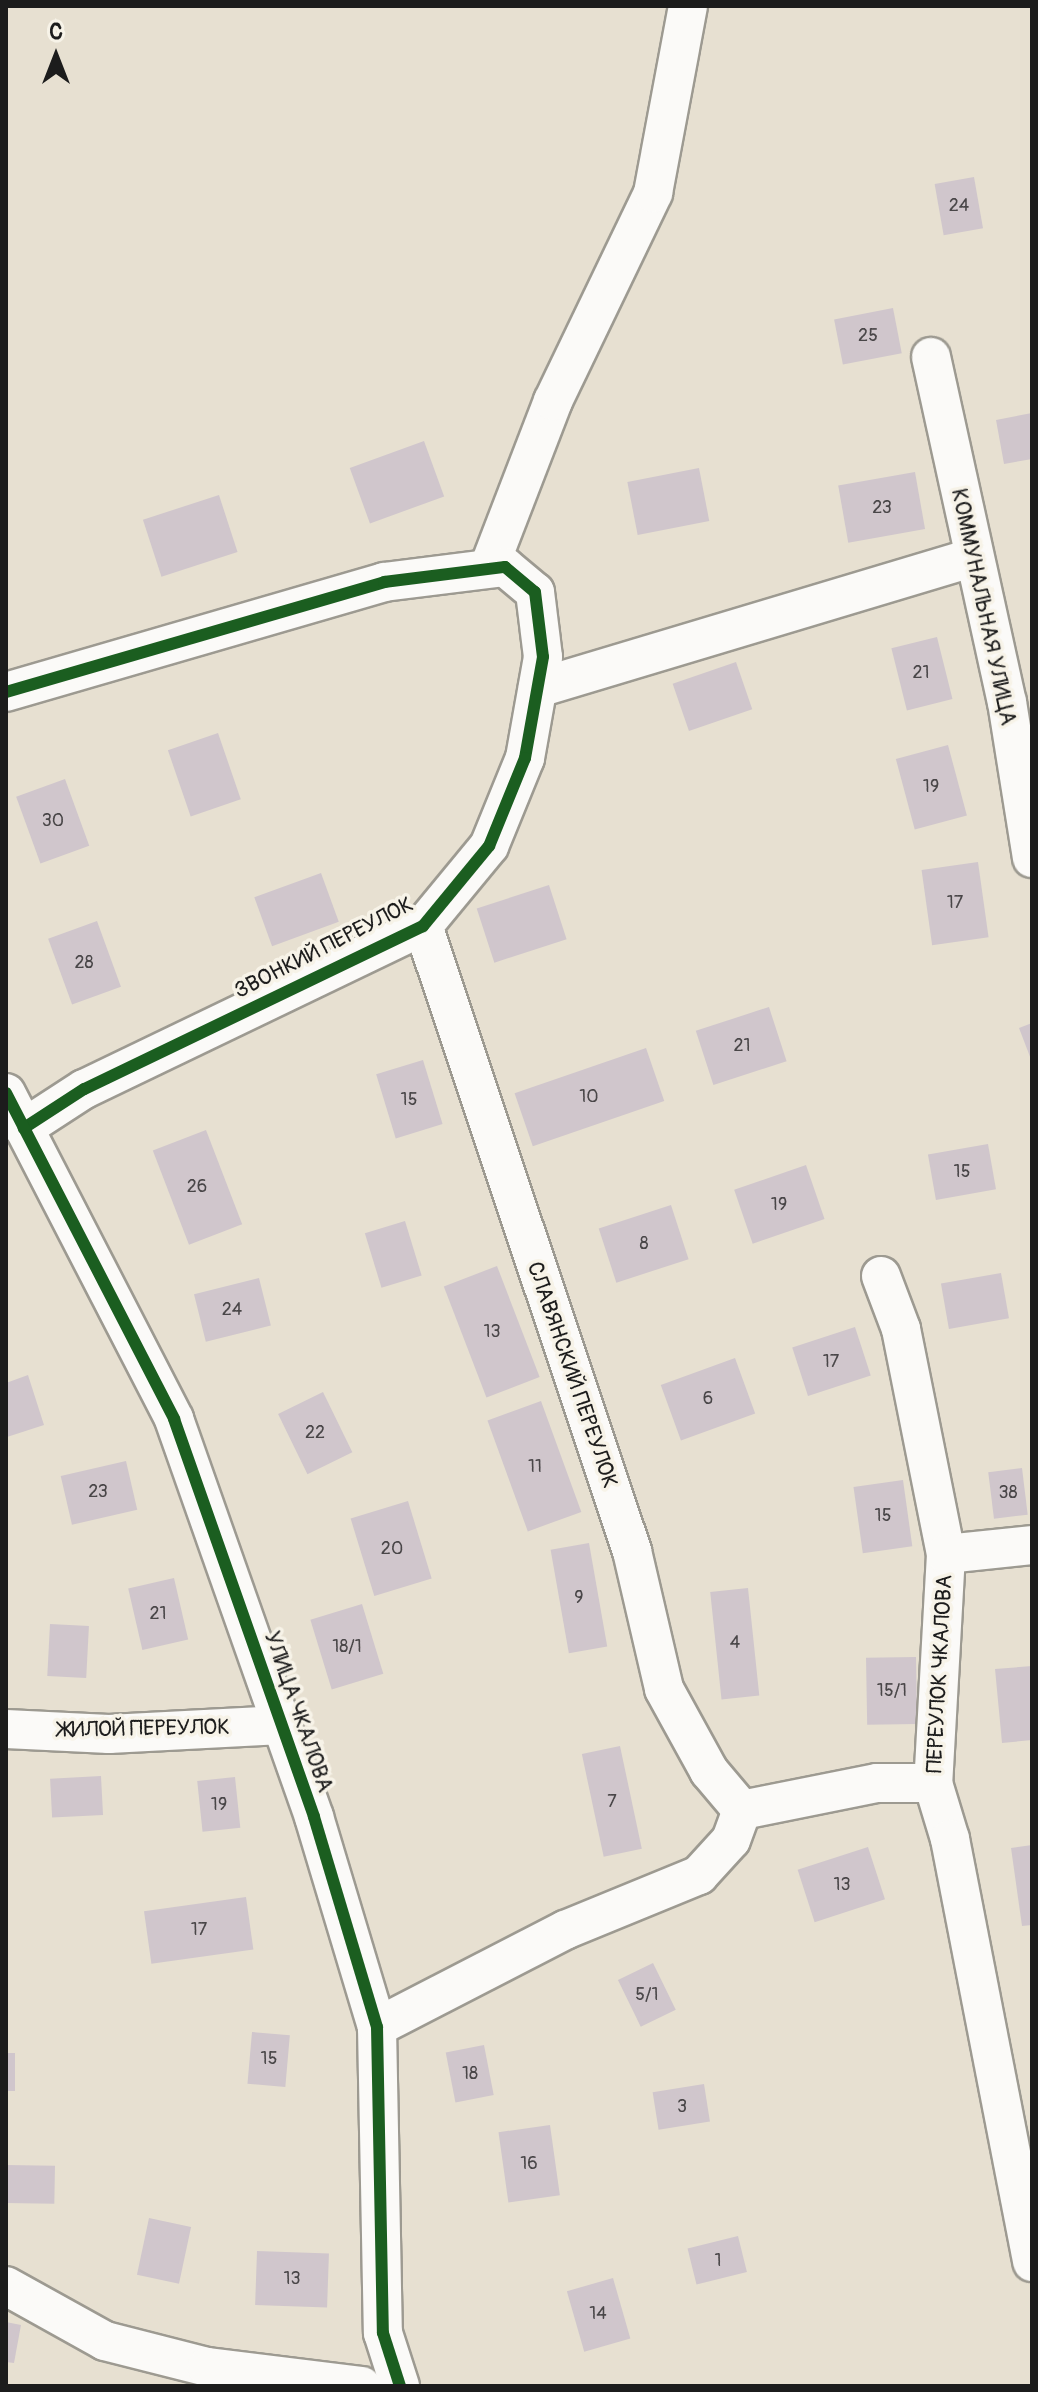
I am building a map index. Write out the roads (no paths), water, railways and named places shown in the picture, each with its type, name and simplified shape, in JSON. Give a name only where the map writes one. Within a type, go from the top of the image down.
[{"type":"street","points":[[6,692],[384,582],[489,567],[553,401],[653,193],[688,6]]},
{"type":"street","name":"КОММУНАЛЬНАЯ УЛИЦА","points":[[931,357],[971,558],[1007,702],[1032,858]]},
{"type":"street","points":[[538,688],[971,558]]},
{"type":"street","name":"ЗВОНКИЙ ПЕРЕУЛОК","points":[[24,1128],[84,1089],[423,926],[489,846],[525,758],[538,688],[543,657],[535,592],[505,567],[489,567]]},
{"type":"street","name":"СЛАВЯНСКИЙ ПЕРЕУЛОК","points":[[423,926],[632,1551],[664,1689],[709,1771],[742,1810]]},
{"type":"street","name":"УЛИЦА ЧКАЛОВА","points":[[6,1093],[174,1419],[282,1725],[377,2027],[383,2333],[400,2386]]},
{"type":"street","name":"ПЕРЕУЛОК ЧКАЛОВА","points":[[881,1276],[901,1329],[946,1554],[933,1783],[950,1839],[1032,2262]]},
{"type":"street","points":[[946,1554],[1032,1545]]},
{"type":"street","name":"ЖИЛОЙ ПЕРЕУЛОК","points":[[6,1729],[109,1734],[282,1725]]},
{"type":"street","points":[[377,2027],[565,1930],[699,1875],[731,1840],[742,1810],[877,1783],[933,1783]]},
{"type":"street","points":[[6,2286],[105,2341],[207,2367],[362,2386]]}]
